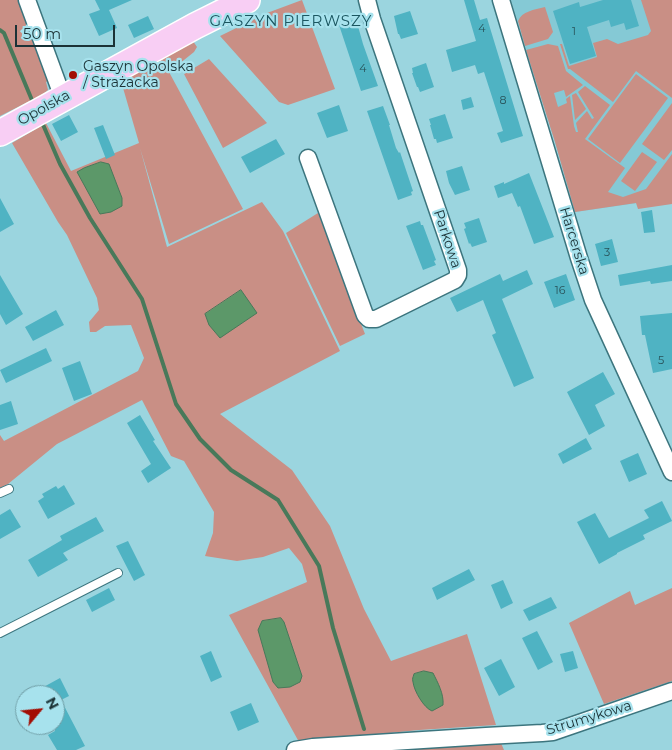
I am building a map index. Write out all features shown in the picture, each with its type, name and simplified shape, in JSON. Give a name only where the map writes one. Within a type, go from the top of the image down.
[{"type":"main road","name":"Opolska","points":[[0,133],[195,26],[247,0]]},
{"type":"street","points":[[27,0],[47,107]]},
{"type":"street","name":"Parkowa","points":[[308,158],[365,315],[369,319],[376,319],[455,280],[458,270],[367,0]]},
{"type":"street","name":"Harcerska","points":[[501,0],[593,300],[672,472]]},
{"type":"street","name":"Strumykowa","points":[[295,750],[313,747],[547,732],[562,729],[672,691]]},
{"type":"lane","points":[[0,493],[9,489]]},
{"type":"lane","points":[[0,633],[118,574]]},
{"type":"shaded area","points":[[0,0],[21,0],[50,80],[46,82],[48,90],[42,95],[0,116]]},
{"type":"shaded area","points":[[302,0],[335,89],[288,105],[279,102],[220,36],[267,13]]},
{"type":"shaded area","points":[[511,0],[672,0],[672,198],[575,212]]},
{"type":"shaded area","points":[[641,0],[672,0],[672,98],[636,71],[613,102],[568,69],[560,44],[562,44],[569,66],[597,57],[593,43],[607,39],[618,44],[648,35],[651,31]]},
{"type":"shaded area","points":[[545,7],[553,32],[548,39],[525,46],[518,21],[525,13]]},
{"type":"shaded area","points":[[193,41],[197,47],[194,52],[169,72],[243,209],[169,244],[140,148],[167,247],[262,202],[283,231],[340,351],[220,414],[292,470],[330,526],[364,609],[391,661],[467,634],[496,725],[419,730],[299,742],[229,615],[307,582],[302,564],[289,548],[263,557],[237,561],[205,556],[213,533],[214,512],[184,461],[171,456],[142,400],[57,444],[8,484],[0,488],[0,435],[4,441],[138,371],[144,358],[131,325],[105,326],[96,332],[90,332],[89,322],[99,310],[97,298],[67,235],[12,143],[46,123],[71,171],[139,143],[121,81]]},
{"type":"shaded area","points":[[548,44],[558,46],[566,71],[583,85],[566,97],[564,90],[554,93],[558,107],[567,103],[566,99],[570,96],[576,132],[578,132],[576,123],[587,111],[592,119],[594,118],[578,92],[585,86],[610,105],[585,139],[625,168],[608,192],[623,197],[646,189],[672,154],[672,204],[638,209],[636,203],[575,212],[526,50]]},
{"type":"shaded area","points":[[209,59],[267,123],[223,148],[184,74]]},
{"type":"shaded area","points":[[636,74],[668,98],[620,163],[588,139]]},
{"type":"shaded area","points":[[576,93],[586,109],[575,120],[572,95]]},
{"type":"shaded area","points":[[672,103],[672,150],[664,160],[642,144]]},
{"type":"shaded area","points":[[642,152],[657,162],[635,191],[621,181]]},
{"type":"shaded area","points":[[101,162],[109,164],[122,198],[122,206],[111,212],[100,214],[77,172]]},
{"type":"shaded area","points":[[318,213],[365,334],[340,346],[286,233]]},
{"type":"shaded area","points":[[241,290],[257,313],[220,338],[209,325],[205,314]]},
{"type":"shaded area","points":[[672,588],[672,681],[604,704],[569,623],[630,591],[635,605]]},
{"type":"shaded area","points":[[281,618],[302,676],[300,682],[290,687],[278,688],[273,682],[258,630],[262,621]]},
{"type":"shaded area","points":[[424,671],[433,673],[443,697],[443,705],[432,711],[420,699],[413,681],[414,674]]},
{"type":"shaded area","points":[[501,743],[504,750],[408,750]]},
{"type":"building","points":[[95,0],[132,0],[109,10],[117,28],[99,36],[89,14],[100,10]]},
{"type":"building","points":[[464,0],[474,0],[480,20],[487,18],[523,136],[501,143],[497,133],[503,131],[484,72],[478,74],[475,65],[452,72],[446,50],[476,41]]},
{"type":"building","points":[[603,0],[631,0],[639,26],[626,30],[624,23],[611,27],[609,20],[587,27],[596,56],[570,64],[553,11],[579,2],[580,7]]},
{"type":"building","points":[[410,11],[418,34],[401,39],[394,16]]},
{"type":"building","points":[[148,16],[154,29],[134,38],[128,25]]},
{"type":"building","points":[[356,19],[378,86],[361,91],[339,25]]},
{"type":"building","points":[[426,63],[434,87],[420,92],[412,73],[412,68]]},
{"type":"building","points":[[471,97],[474,107],[463,110],[461,100]]},
{"type":"building","points":[[339,105],[348,131],[327,138],[317,113]]},
{"type":"building","points":[[383,106],[396,148],[400,152],[413,191],[411,192],[412,195],[398,200],[367,111]]},
{"type":"building","points":[[445,114],[453,138],[437,143],[436,139],[434,139],[429,119]]},
{"type":"building","points":[[69,115],[78,132],[61,141],[52,124]]},
{"type":"building","points":[[103,125],[115,155],[106,159],[94,128]]},
{"type":"building","points":[[276,139],[285,154],[250,173],[241,157]]},
{"type":"building","points":[[462,166],[470,190],[455,195],[446,171]]},
{"type":"building","points":[[529,173],[554,237],[534,244],[520,206],[518,207],[512,193],[498,198],[494,186],[504,182],[504,184]]},
{"type":"building","points":[[0,198],[14,224],[0,232]]},
{"type":"building","points":[[652,210],[655,232],[644,233],[641,212]]},
{"type":"building","points":[[479,218],[487,242],[472,247],[469,244],[464,229],[466,228],[464,223]]},
{"type":"building","points":[[420,221],[436,260],[434,261],[436,265],[423,270],[406,226]]},
{"type":"building","points":[[612,239],[618,262],[601,266],[595,244]]},
{"type":"building","points":[[672,265],[672,281],[651,284],[650,281],[620,286],[618,275]]},
{"type":"building","points":[[527,270],[533,284],[502,299],[534,378],[514,387],[492,335],[496,333],[483,300],[457,312],[450,298],[500,274],[503,281]]},
{"type":"building","points":[[566,274],[575,300],[554,308],[544,282]]},
{"type":"building","points":[[0,275],[23,314],[6,325],[0,314]]},
{"type":"building","points":[[56,310],[64,325],[33,341],[25,327]]},
{"type":"building","points":[[672,313],[672,369],[653,373],[645,335],[642,335],[640,316]]},
{"type":"building","points":[[46,348],[52,361],[6,383],[0,370]]},
{"type":"building","points":[[80,361],[92,394],[74,401],[62,368]]},
{"type":"building","points":[[603,372],[615,394],[595,405],[605,426],[589,435],[567,392]]},
{"type":"building","points":[[11,401],[18,424],[0,430],[0,405]]},
{"type":"building","points":[[140,415],[155,440],[153,441],[171,468],[148,483],[141,471],[151,464],[127,423]]},
{"type":"building","points":[[586,438],[592,449],[563,464],[558,454]]},
{"type":"building","points":[[638,453],[647,474],[629,482],[620,461]]},
{"type":"building","points":[[64,485],[75,504],[48,519],[38,501],[44,497],[42,494],[56,486],[58,489]]},
{"type":"building","points":[[662,501],[672,521],[643,535],[645,539],[599,564],[577,522],[595,513],[609,538],[649,518],[644,510]]},
{"type":"building","points":[[10,509],[21,527],[0,539],[0,515]]},
{"type":"building","points":[[96,517],[104,531],[63,553],[68,560],[38,577],[28,560],[62,540],[60,536]]},
{"type":"building","points":[[128,541],[145,575],[134,581],[116,546]]},
{"type":"building","points":[[469,569],[475,580],[437,600],[432,588]]},
{"type":"building","points":[[503,580],[513,603],[501,609],[491,585]]},
{"type":"building","points":[[109,588],[115,600],[92,612],[86,600]]},
{"type":"building","points":[[551,597],[557,608],[529,621],[523,610]]},
{"type":"building","points":[[537,631],[553,662],[538,670],[522,638]]},
{"type":"building","points":[[211,651],[222,677],[211,682],[200,656]]},
{"type":"building","points":[[573,651],[578,668],[565,672],[560,654]]},
{"type":"building","points":[[501,659],[515,687],[499,696],[484,668]]},
{"type":"building","points":[[60,678],[64,685],[47,685]]},
{"type":"building","points":[[65,688],[69,696],[65,698]]},
{"type":"building","points":[[251,703],[259,722],[238,731],[230,712]]},
{"type":"building","points":[[65,708],[85,746],[76,750],[57,750],[48,735],[65,735]]},
{"type":"waterway","points":[[0,30],[4,33],[34,105]]},
{"type":"waterway","points":[[41,120],[60,164],[90,218],[142,299],[176,404],[200,439],[231,470],[278,500],[319,566],[333,628],[364,729]]},
{"type":"place","name":"Gaszyn Opolska / Strażacka","points":[[73,75]]},
{"type":"district","name":"GASZYN PIERWSZY","points":[[291,22]]}]
